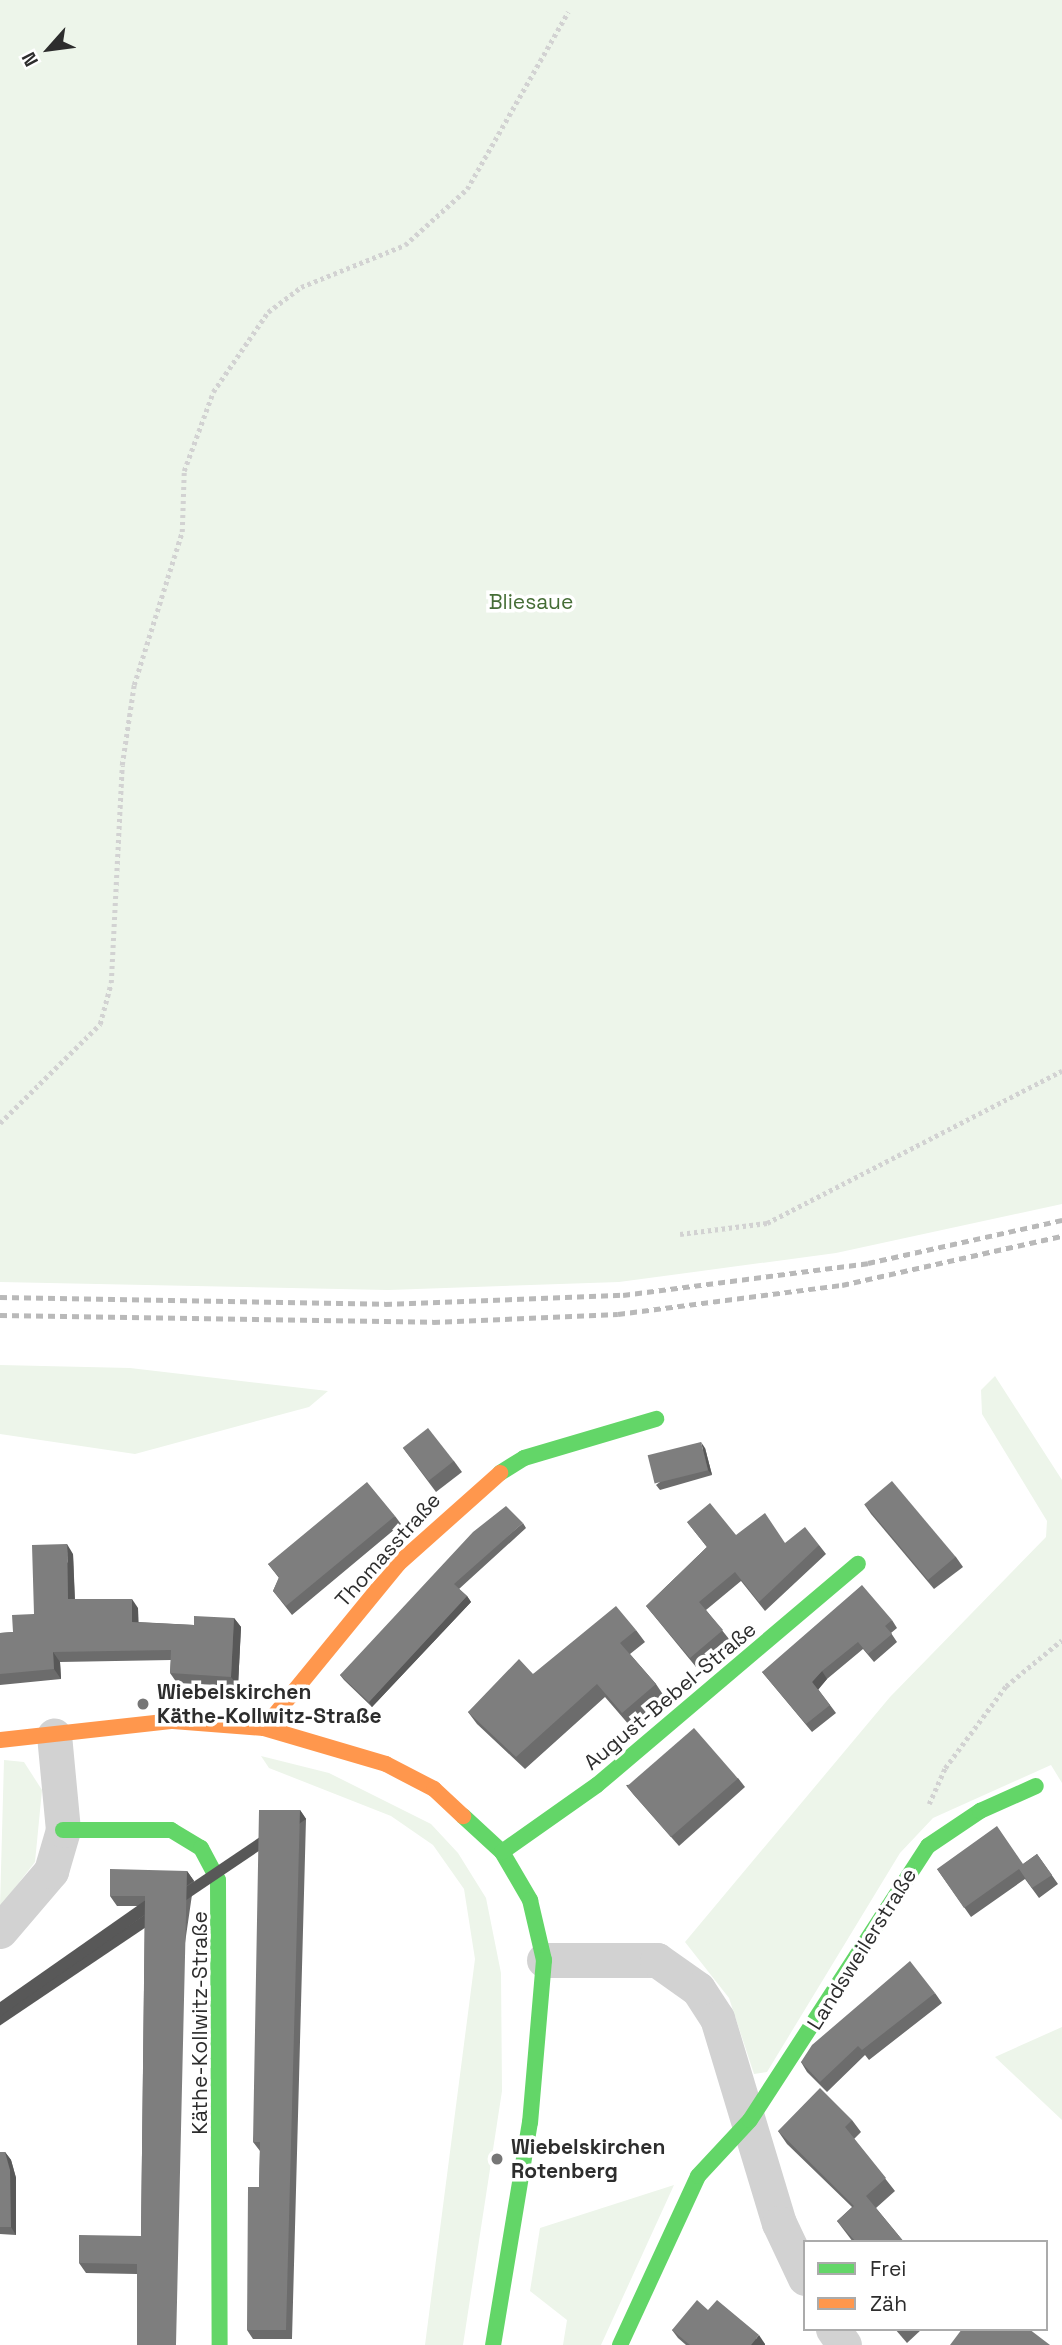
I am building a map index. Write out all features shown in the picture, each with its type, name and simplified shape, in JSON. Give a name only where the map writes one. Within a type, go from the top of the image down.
[{"type":"street","name":"Thomasstraße","points":[[264,1728],[398,1564],[478,1488],[524,1458],[656,1419]]},
{"type":"street","name":"August-Bebel-Straße","points":[[502,1852],[597,1785],[858,1564]]},
{"type":"street","points":[[0,1740],[173,1721],[264,1728],[387,1764],[434,1789],[502,1852],[530,1900],[544,1960],[530,2122],[492,2345]]},
{"type":"street","points":[[0,1931],[51,1871],[63,1830],[54,1735]]},
{"type":"street","name":"Landsweilerstraße","points":[[620,2345],[698,2176],[750,2120],[928,1846],[981,1811],[1037,1786]]},
{"type":"street","name":"Käthe-Kollwitz-Straße","points":[[63,1830],[171,1830],[201,1848],[218,1880],[223,1915],[220,2345]]},
{"type":"street","points":[[544,1960],[629,1956],[680,1972],[717,2018],[779,2223],[803,2274]]},
{"type":"path","points":[[0,1123],[100,1024],[111,983],[122,765],[134,685],[181,532],[184,471],[213,392],[268,312],[301,287],[405,245],[467,189],[568,12]]},
{"type":"path","points":[[680,1234],[767,1223],[1062,1071]]},
{"type":"path","points":[[928,1846],[925,1813],[945,1768],[1006,1686],[1062,1640]]},
{"type":"green space","name":"Bliesaue","points":[[0,0],[1062,0],[1062,1204],[836,1253],[619,1282],[388,1290],[0,1282]]},
{"type":"green space","points":[[0,1365],[130,1368],[328,1391],[309,1407],[135,1454],[0,1434]]},
{"type":"green space","points":[[995,1376],[1062,1480],[1062,1783],[1051,1765],[933,1818],[900,1853],[767,2072],[754,2074],[729,1998],[685,1942],[890,1697],[1046,1537],[1047,1521],[982,1414],[981,1390]]},
{"type":"green space","points":[[261,1756],[329,1773],[431,1824],[458,1853],[486,1898],[501,1973],[502,2091],[463,2345],[425,2345],[475,1959],[464,1889],[433,1845],[391,1816],[269,1768]]},
{"type":"green space","points":[[4,1760],[24,1762],[42,1790],[35,1862],[0,1907]]},
{"type":"green space","points":[[1062,2027],[1062,2120],[995,2057]]},
{"type":"green space","points":[[674,2185],[601,2345],[563,2345],[567,2320],[530,2291],[540,2228]]},
{"type":"building","points":[[428,1428],[454,1461],[429,1481],[403,1448]]},
{"type":"building","points":[[701,1442],[708,1470],[655,1483],[648,1455]]},
{"type":"building","points":[[892,1481],[956,1557],[928,1580],[864,1504]]},
{"type":"building","points":[[367,1482],[395,1516],[286,1606],[273,1591],[279,1577],[268,1564]]},
{"type":"building","points":[[710,1503],[736,1535],[765,1513],[785,1543],[805,1527],[819,1545],[759,1602],[735,1572],[699,1602],[723,1630],[690,1658],[646,1606],[707,1547],[687,1522]]},
{"type":"building","points":[[506,1506],[523,1523],[454,1584],[467,1596],[369,1702],[340,1675],[473,1532]]},
{"type":"building","points":[[67,1544],[68,1599],[132,1599],[132,1622],[194,1625],[194,1616],[234,1618],[231,1677],[170,1673],[171,1650],[53,1652],[54,1669],[0,1674],[0,1633],[13,1632],[12,1615],[34,1614],[32,1545]]},
{"type":"building","points":[[862,1585],[892,1620],[885,1626],[892,1634],[868,1654],[858,1642],[822,1671],[812,1682],[830,1705],[806,1724],[762,1672]]},
{"type":"building","points":[[616,1606],[636,1630],[620,1643],[656,1684],[622,1713],[597,1684],[516,1757],[468,1712],[519,1659],[533,1674]]},
{"type":"building","points":[[694,1728],[738,1779],[671,1837],[627,1786]]},
{"type":"building","points":[[259,1810],[300,1810],[286,2330],[247,2330],[248,2187],[259,2187],[260,2142],[253,2142]]},
{"type":"building","points":[[997,1826],[1023,1864],[1037,1854],[1052,1875],[1032,1888],[1019,1869],[964,1908],[937,1869]]},
{"type":"building","points":[[110,1869],[187,1871],[176,2345],[137,2345],[137,2264],[79,2263],[79,2235],[141,2236],[145,1896],[110,1896]]},
{"type":"building","points":[[910,1961],[935,1993],[862,2050],[858,2046],[820,2082],[801,2062],[812,2045]]},
{"type":"building","points":[[820,2088],[852,2120],[845,2127],[886,2178],[866,2196],[902,2240],[854,2240],[837,2221],[854,2206],[778,2131]]},
{"type":"building","points":[[0,2152],[5,2152],[10,2170],[11,2227],[0,2227]]},
{"type":"building","points":[[697,2300],[708,2310],[717,2300],[759,2335],[751,2345],[690,2345],[672,2330]]},
{"type":"building","points":[[960,2331],[1032,2331],[1050,2345],[950,2345]]},
{"type":"railway","points":[[0,1297],[385,1304],[623,1295],[868,1263],[1062,1220]]},
{"type":"railway","points":[[0,1315],[433,1322],[618,1314],[842,1285],[1062,1236]]},
{"type":"traffic: fast","points":[[500,1473],[524,1458],[656,1419]]},
{"type":"traffic: fast","points":[[502,1852],[597,1785],[858,1564]]},
{"type":"traffic: fast","points":[[620,2345],[698,2176],[750,2120],[928,1846],[980,1811],[1036,1786]]},
{"type":"traffic: fast","points":[[463,1816],[502,1852],[530,1900],[544,1960],[530,2122],[493,2345]]},
{"type":"traffic: fast","points":[[63,1830],[171,1830],[201,1848],[218,1880],[220,2345]]},
{"type":"traffic: slow","points":[[264,1728],[398,1564],[500,1473]]},
{"type":"traffic: slow","points":[[0,1740],[173,1721],[264,1728],[386,1764],[434,1789],[463,1816]]},
{"type":"place","name":"Wiebelskirchen Käthe-Kollwitz-Straße","points":[[143,1704]]},
{"type":"place","name":"Wiebelskirchen Rotenberg","points":[[497,2159]]}]
